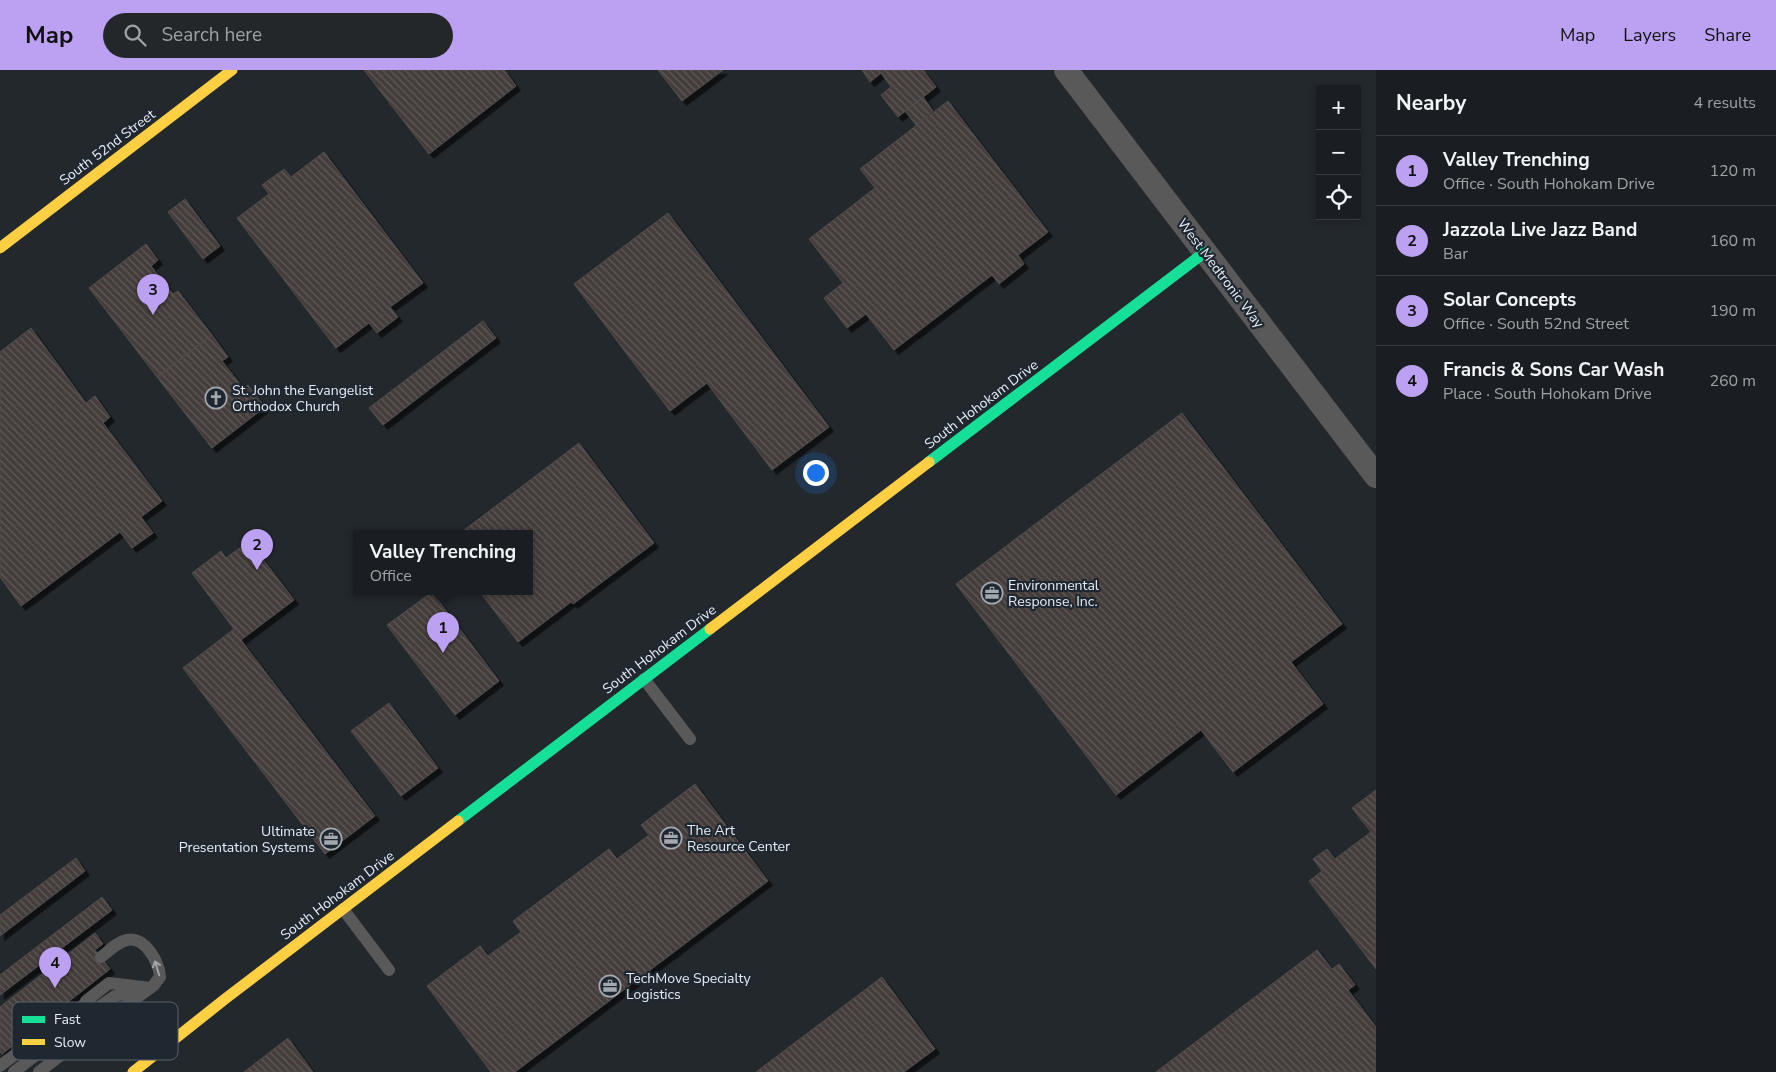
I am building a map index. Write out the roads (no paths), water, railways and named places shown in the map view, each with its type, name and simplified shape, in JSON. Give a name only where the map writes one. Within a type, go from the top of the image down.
[{"type":"street","name":"South 52nd Street","points":[[0,248],[232,70]]},
{"type":"street","name":"West Medtronic Way","points":[[1066,70],[1376,476]]},
{"type":"street","name":"South Hohokam Drive","points":[[178,1036],[1205,252]]},
{"type":"street","name":"South Hohokam Drive","points":[[133,1072],[148,1060]]},
{"type":"lane","points":[[644,679],[690,740]]},
{"type":"lane","points":[[343,909],[389,970]]},
{"type":"lane","points":[[101,958],[125,940],[139,941],[152,954],[160,971],[160,977],[150,988],[131,1002]]},
{"type":"lane","points":[[92,1002],[109,983],[150,988]]},
{"type":"lane","points":[[0,1066],[12,1058]]},
{"type":"lane","points":[[14,1072],[27,1060]]},
{"type":"lane","points":[[39,1072],[54,1060]]},
{"type":"place","name":"Solar Concepts","points":[[153,315]]},
{"type":"place","name":"St. John the Evangelist Orthodox Church","points":[[216,398]]},
{"type":"place","name":"Jazzola Live Jazz Band","points":[[257,570]]},
{"type":"place","name":"Environmental Response, Inc.","points":[[992,593]]},
{"type":"place","name":"Valley Trenching","points":[[443,653]]},
{"type":"place","name":"The Art Resource Center","points":[[671,838]]},
{"type":"place","name":"Ultimate Presentation Systems","points":[[331,839]]},
{"type":"place","name":"TechMove Specialty Logistics","points":[[610,986]]},
{"type":"place","name":"Francis & Sons Car Wash","points":[[55,988]]}]
